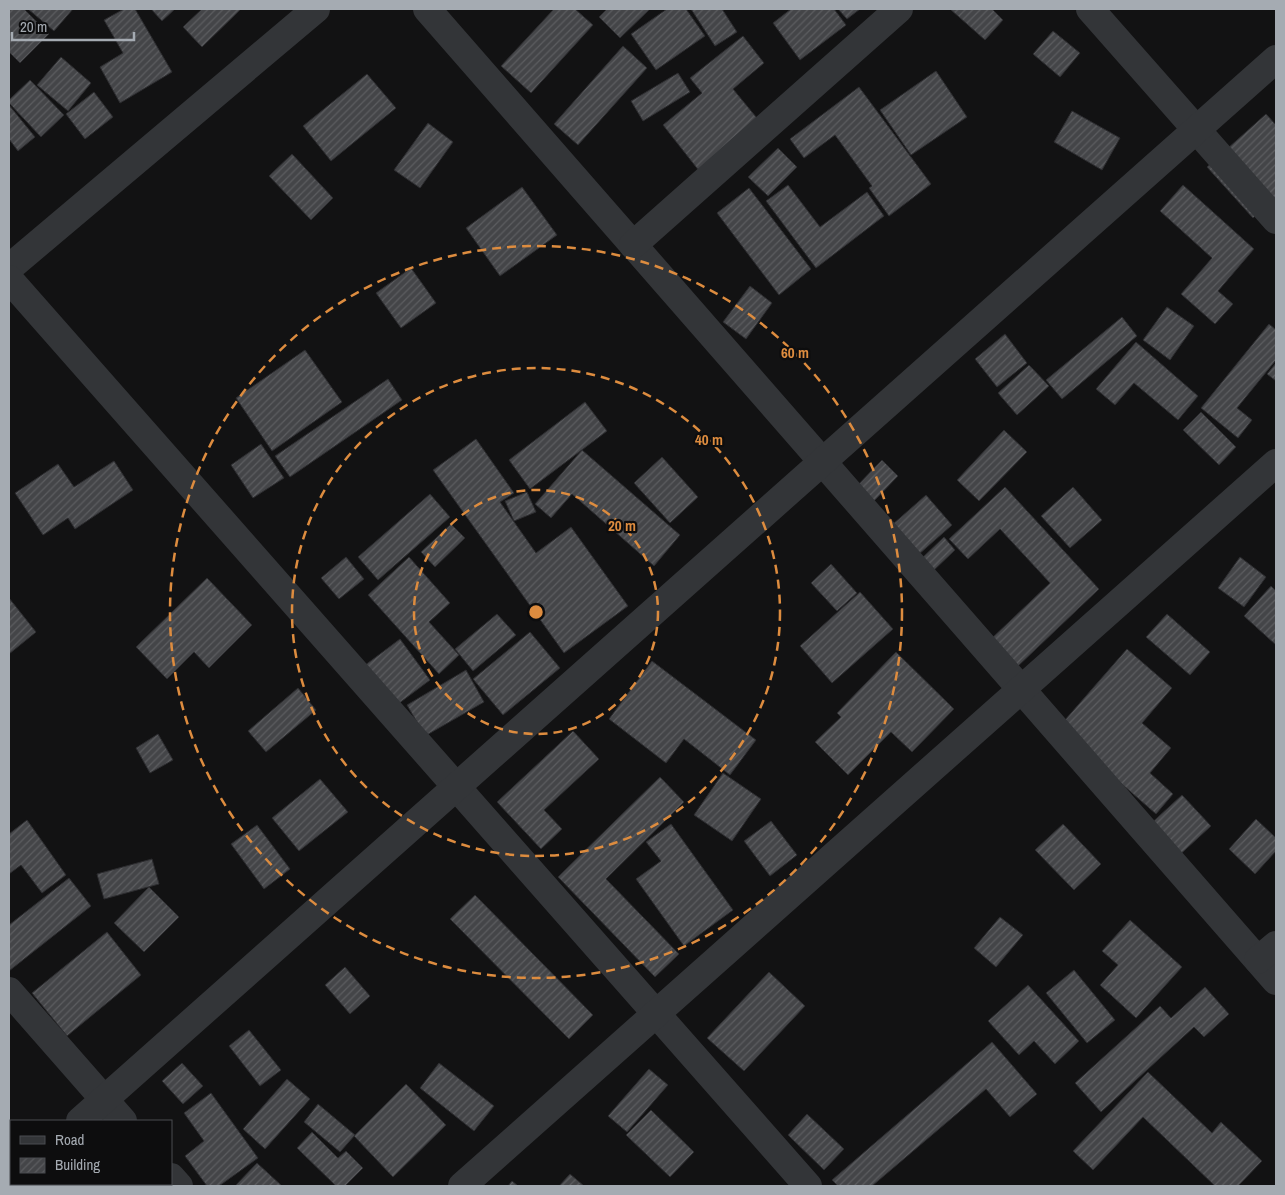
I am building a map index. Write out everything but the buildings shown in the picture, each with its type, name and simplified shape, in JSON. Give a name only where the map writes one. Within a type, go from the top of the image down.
[{"type":"street","points":[[9,268],[316,9]]},
{"type":"street","points":[[427,9],[1022,689],[1267,952],[1276,981]]},
{"type":"street","points":[[633,245],[899,9]]},
{"type":"street","points":[[1090,9],[1276,220]]},
{"type":"street","points":[[81,1120],[1276,59]]},
{"type":"street","points":[[9,280],[808,1186]]},
{"type":"street","points":[[462,1186],[1276,463]]},
{"type":"street","points":[[9,990],[122,1120]]}]
